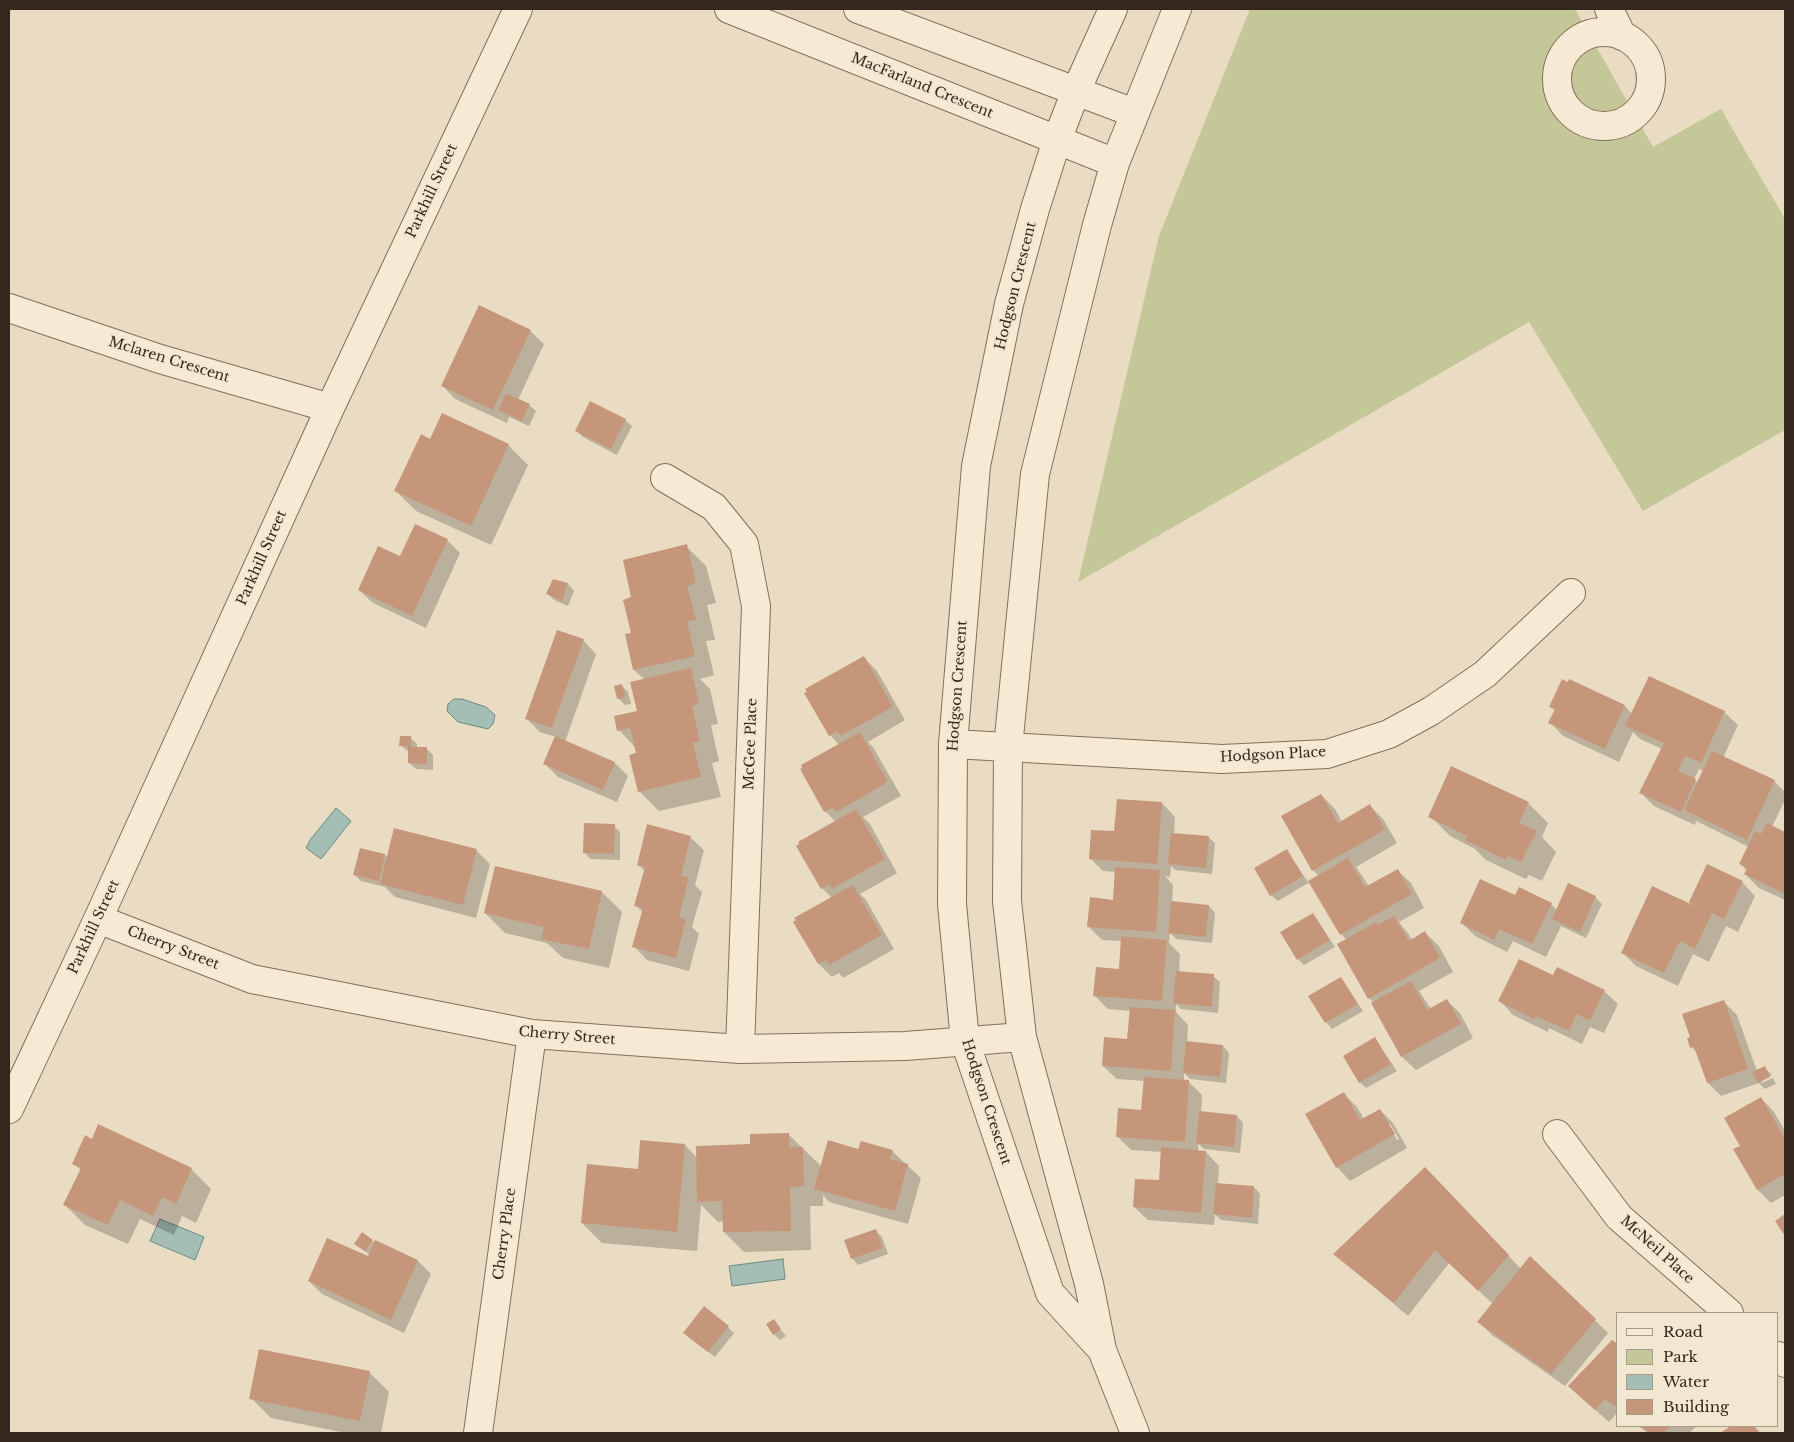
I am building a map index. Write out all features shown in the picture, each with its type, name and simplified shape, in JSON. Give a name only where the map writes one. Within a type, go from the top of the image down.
[{"type":"street","name":"Parkhill Street","points":[[9,1109],[330,408],[518,9]]},
{"type":"street","name":"MacFarland Crescent","points":[[728,9],[1115,163]]},
{"type":"street","points":[[858,9],[1134,113]]},
{"type":"street","name":"Hodgson Crescent","points":[[1102,1350],[1050,1293],[965,1042],[952,904],[953,744],[976,466],[1009,304],[1035,209],[1057,140],[1076,91],[1113,9]]},
{"type":"street","name":"Hodgson Crescent","points":[[1136,1433],[1102,1350],[1089,1284],[1022,1037],[1007,902],[1008,747],[1035,474],[1097,225],[1115,163],[1177,9]]},
{"type":"street","points":[[1609,9],[1622,36]]},
{"type":"street","name":"Mclaren Crescent","points":[[9,308],[160,358],[330,408]]},
{"type":"street","name":"McGee Place","points":[[665,478],[714,507],[744,544],[756,606],[740,1048]]},
{"type":"street","name":"Hodgson Place","points":[[953,744],[1222,759],[1327,754],[1389,734],[1431,712],[1485,674],[1570,593]]},
{"type":"street","name":"Cherry Street","points":[[98,918],[252,978],[532,1034],[740,1048],[905,1046],[1022,1037]]},
{"type":"street","name":"Cherry Place","points":[[478,1433],[532,1034]]},
{"type":"street","name":"McNeil Place","points":[[1556,1134],[1619,1217],[1728,1312]]},
{"type":"green space","points":[[1250,9],[1575,9],[1653,147],[1721,109],[1785,219],[1785,430],[1643,511],[1529,322],[1078,582],[1159,236]]},
{"type":"water","points":[[454,699],[462,699],[486,707],[495,715],[493,724],[488,729],[458,722],[447,711],[448,704]]},
{"type":"water","points":[[336,808],[351,821],[321,859],[306,848],[310,840]]},
{"type":"water","points":[[160,1219],[204,1237],[195,1260],[150,1241]]},
{"type":"water","points":[[783,1259],[785,1279],[732,1286],[729,1266]]},
{"type":"building","points":[[479,305],[531,330],[493,410],[441,386]]},
{"type":"building","points":[[506,393],[530,404],[522,421],[498,410]]},
{"type":"building","points":[[590,401],[626,419],[611,449],[575,431]]},
{"type":"building","points":[[442,413],[509,444],[471,526],[394,491],[421,434],[430,439]]},
{"type":"building","points":[[415,524],[448,539],[412,616],[358,590],[378,546],[400,556]]},
{"type":"building","points":[[687,544],[696,583],[687,586],[696,620],[687,621],[695,656],[633,670],[625,634],[631,633],[623,600],[631,597],[623,560]]},
{"type":"building","points":[[553,579],[568,583],[562,601],[546,594]]},
{"type":"building","points":[[557,630],[584,639],[552,728],[525,719]]},
{"type":"building","points":[[864,656],[893,707],[840,736],[837,731],[829,736],[804,693],[807,692],[805,689]]},
{"type":"building","points":[[691,668],[699,704],[692,706],[700,741],[693,743],[701,777],[638,792],[629,755],[636,753],[630,728],[617,731],[614,716],[637,711],[630,682]]},
{"type":"building","points":[[1649,676],[1725,711],[1701,763],[1685,756],[1678,771],[1696,779],[1681,812],[1639,793],[1664,743],[1625,726]]},
{"type":"building","points":[[1562,679],[1568,682],[1569,679],[1625,705],[1605,749],[1548,723],[1555,709],[1549,707]]},
{"type":"building","points":[[622,684],[625,697],[617,699],[614,686]]},
{"type":"building","points":[[860,732],[888,782],[836,812],[833,807],[824,812],[800,769],[802,768],[801,765]]},
{"type":"building","points":[[400,736],[411,736],[411,747],[427,747],[427,764],[408,763],[408,746],[399,746]]},
{"type":"building","points":[[555,736],[615,762],[603,790],[543,764]]},
{"type":"building","points":[[1712,751],[1775,780],[1747,840],[1684,810]]},
{"type":"building","points":[[1451,766],[1529,802],[1519,823],[1537,831],[1521,862],[1508,856],[1506,860],[1465,840],[1467,836],[1428,817]]},
{"type":"building","points":[[1321,794],[1338,823],[1370,804],[1385,830],[1312,871],[1281,816]]},
{"type":"building","points":[[1117,799],[1162,802],[1157,864],[1089,859],[1091,830],[1114,831]]},
{"type":"building","points":[[856,809],[885,859],[832,889],[829,884],[821,889],[796,846],[799,844],[798,842]]},
{"type":"building","points":[[584,823],[615,824],[614,854],[583,853]]},
{"type":"building","points":[[1767,823],[1785,832],[1785,894],[1744,874],[1747,868],[1739,864],[1755,831],[1761,834]]},
{"type":"building","points":[[647,824],[691,836],[681,876],[689,877],[679,916],[686,920],[676,958],[632,947],[643,908],[634,906],[645,867],[637,865]]},
{"type":"building","points":[[394,828],[477,849],[463,905],[380,884]]},
{"type":"building","points":[[1171,833],[1209,836],[1206,868],[1168,864]]},
{"type":"building","points":[[360,848],[385,854],[379,881],[353,875]]},
{"type":"building","points":[[1287,849],[1303,876],[1270,896],[1254,868]]},
{"type":"building","points":[[1348,858],[1365,887],[1398,869],[1412,894],[1340,935],[1308,881]]},
{"type":"building","points":[[1707,864],[1743,881],[1724,919],[1712,913],[1695,949],[1680,941],[1664,973],[1621,953],[1652,886],[1708,912],[1689,902]]},
{"type":"building","points":[[495,866],[602,891],[589,949],[541,939],[544,927],[484,913]]},
{"type":"building","points":[[1115,867],[1160,870],[1156,932],[1087,927],[1090,897],[1113,900]]},
{"type":"building","points":[[1480,879],[1515,895],[1519,887],[1552,903],[1532,944],[1499,929],[1494,940],[1460,923]]},
{"type":"building","points":[[1568,883],[1596,896],[1580,932],[1552,919]]},
{"type":"building","points":[[853,885],[882,935],[829,965],[826,960],[818,964],[793,922],[796,920],[794,918]]},
{"type":"building","points":[[1171,901],[1209,905],[1206,937],[1168,933]]},
{"type":"building","points":[[1313,913],[1330,940],[1297,960],[1280,932]]},
{"type":"building","points":[[1394,916],[1409,941],[1425,931],[1440,958],[1368,999],[1337,944],[1376,922],[1378,925]]},
{"type":"building","points":[[1121,936],[1167,940],[1162,1001],[1093,996],[1096,967],[1119,969]]},
{"type":"building","points":[[1519,959],[1553,975],[1557,967],[1605,990],[1590,1021],[1577,1014],[1569,1031],[1536,1016],[1534,1019],[1498,1001]]},
{"type":"building","points":[[1176,971],[1214,974],[1212,1007],[1173,1003]]},
{"type":"building","points":[[1341,977],[1358,1004],[1325,1023],[1308,996]]},
{"type":"building","points":[[1411,981],[1427,1010],[1447,999],[1461,1024],[1401,1057],[1371,1003]]},
{"type":"building","points":[[1724,1000],[1748,1069],[1707,1083],[1694,1047],[1690,1048],[1687,1038],[1690,1037],[1682,1014]]},
{"type":"building","points":[[1130,1007],[1175,1010],[1171,1071],[1102,1066],[1104,1037],[1127,1039]]},
{"type":"building","points":[[1375,1037],[1391,1064],[1359,1083],[1343,1056]]},
{"type":"building","points":[[1186,1041],[1223,1045],[1220,1077],[1183,1073]]},
{"type":"building","points":[[1765,1066],[1770,1077],[1758,1083],[1752,1072]]},
{"type":"building","points":[[1144,1077],[1189,1080],[1185,1142],[1116,1137],[1118,1108],[1141,1110]]},
{"type":"building","points":[[1344,1092],[1360,1120],[1380,1109],[1395,1134],[1336,1168],[1305,1114]]},
{"type":"building","points":[[1761,1097],[1785,1139],[1785,1174],[1757,1190],[1733,1149],[1740,1146],[1724,1118]]},
{"type":"building","points":[[1199,1111],[1237,1115],[1234,1147],[1196,1143]]},
{"type":"building","points":[[98,1124],[192,1168],[176,1204],[162,1197],[153,1216],[120,1200],[108,1225],[63,1205],[81,1168],[72,1164],[85,1135],[92,1139]]},
{"type":"building","points":[[789,1133],[789,1147],[803,1147],[804,1186],[790,1187],[791,1231],[723,1232],[722,1201],[697,1202],[696,1146],[750,1144],[750,1134]]},
{"type":"building","points":[[640,1140],[685,1144],[677,1232],[581,1223],[587,1164],[638,1169]]},
{"type":"building","points":[[828,1140],[858,1149],[861,1141],[893,1150],[890,1159],[908,1164],[895,1211],[814,1189]]},
{"type":"building","points":[[1161,1147],[1206,1151],[1201,1213],[1133,1207],[1135,1179],[1159,1180]]},
{"type":"building","points":[[1425,1167],[1509,1255],[1478,1291],[1435,1250],[1394,1303],[1333,1254]]},
{"type":"building","points":[[1216,1183],[1254,1186],[1252,1218],[1213,1214]]},
{"type":"building","points":[[1785,1214],[1785,1236],[1775,1221]]},
{"type":"building","points":[[876,1229],[883,1248],[851,1259],[844,1240]]},
{"type":"building","points":[[362,1232],[373,1240],[365,1251],[354,1244]]},
{"type":"building","points":[[327,1238],[368,1256],[375,1240],[418,1260],[391,1320],[308,1281]]},
{"type":"building","points":[[1530,1256],[1596,1319],[1551,1374],[1477,1322]]},
{"type":"building","points":[[704,1306],[729,1326],[708,1352],[683,1333]]},
{"type":"building","points":[[774,1319],[781,1329],[773,1335],[766,1324]]},
{"type":"building","points":[[1612,1340],[1616,1343],[1616,1407],[1605,1399],[1595,1410],[1568,1386]]},
{"type":"building","points":[[259,1349],[370,1371],[360,1421],[249,1399]]},
{"type":"building","points":[[1641,1427],[1670,1427],[1663,1433],[1650,1433]]},
{"type":"building","points":[[1729,1427],[1755,1427],[1759,1433],[1720,1433]]}]
